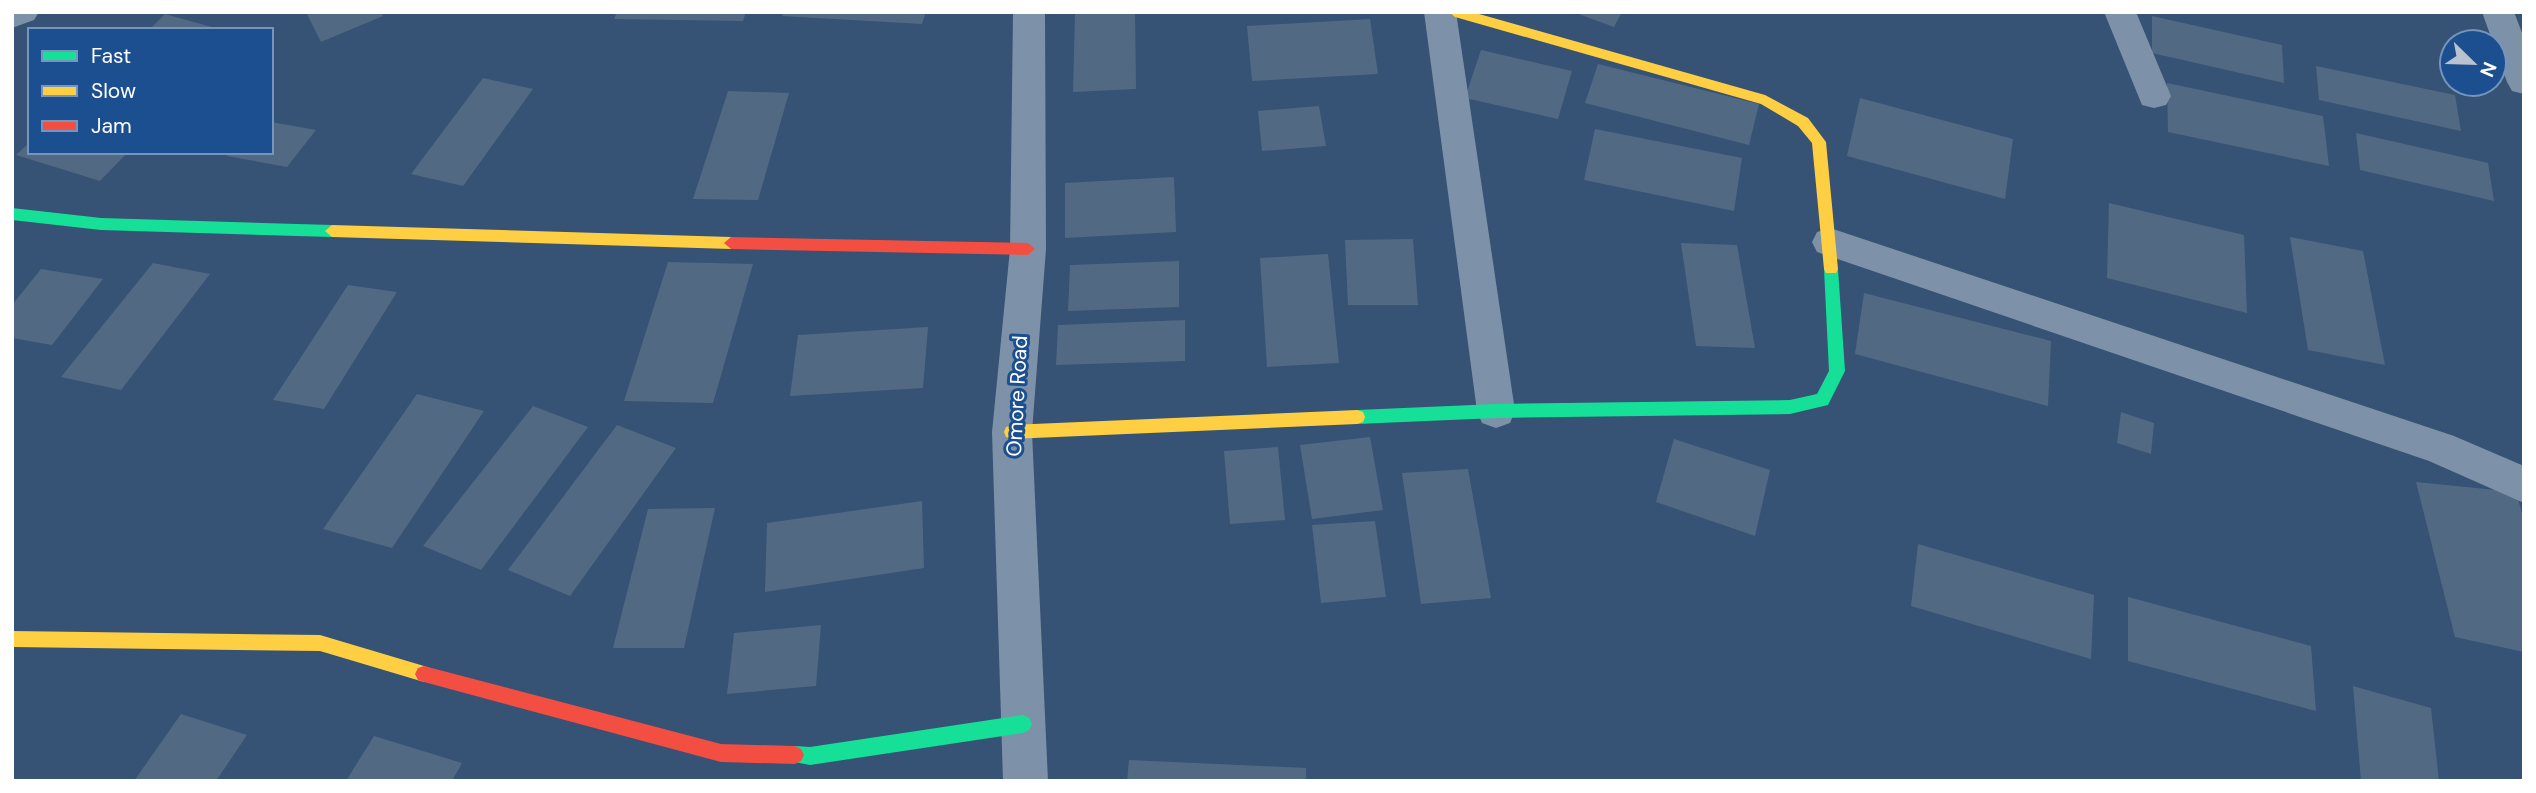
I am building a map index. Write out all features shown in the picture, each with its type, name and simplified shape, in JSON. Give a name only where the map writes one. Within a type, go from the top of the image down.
[{"type":"street","points":[[12,17],[23,12]]},
{"type":"street","name":"Omore Road","points":[[1026,781],[1012,432],[1028,249],[1030,12]]},
{"type":"street","points":[[1440,12],[1496,411]]},
{"type":"street","points":[[1012,432],[1496,411],[1790,407],[1822,400],[1837,371],[1830,242],[1819,142],[1803,122],[1765,100],[1455,12]]},
{"type":"street","points":[[2120,12],[2154,96]]},
{"type":"street","points":[[2498,12],[2524,82]]},
{"type":"street","points":[[12,214],[101,224],[681,242],[1028,249]]},
{"type":"street","points":[[1830,242],[2440,448],[2524,485]]},
{"type":"street","points":[[12,639],[320,643],[403,668],[722,753],[810,756],[1023,723]]},
{"type":"building","points":[[306,12],[381,12],[383,16],[321,42]]},
{"type":"building","points":[[617,12],[746,12],[743,21],[614,19]]},
{"type":"building","points":[[784,12],[926,12],[922,24],[782,16]]},
{"type":"building","points":[[1075,12],[1135,12],[1136,89],[1073,92]]},
{"type":"building","points":[[1573,12],[1622,12],[1614,27]]},
{"type":"building","points":[[165,14],[215,28],[151,28]]},
{"type":"building","points":[[2152,16],[2282,45],[2284,83],[2152,53]]},
{"type":"building","points":[[1370,19],[1378,74],[1252,81],[1247,26]]},
{"type":"building","points":[[1481,50],[1572,71],[1558,119],[1465,98]]},
{"type":"building","points":[[1598,64],[1759,104],[1749,145],[1585,103]]},
{"type":"building","points":[[2316,66],[2438,91],[2438,98],[2456,98],[2461,131],[2319,100]]},
{"type":"building","points":[[483,78],[533,89],[463,186],[411,174]]},
{"type":"building","points":[[2167,83],[2323,116],[2329,166],[2168,132]]},
{"type":"building","points":[[728,91],[789,93],[758,200],[693,199]]},
{"type":"building","points":[[1860,98],[2013,139],[2005,199],[1847,156]]},
{"type":"building","points":[[1319,106],[1326,146],[1262,151],[1258,111]]},
{"type":"building","points":[[273,122],[316,130],[287,167],[227,156],[273,154]]},
{"type":"building","points":[[1595,129],[1742,158],[1734,211],[1584,180]]},
{"type":"building","points":[[2356,133],[2488,163],[2494,201],[2360,170]]},
{"type":"building","points":[[28,144],[28,154],[126,154],[100,181],[16,155]]},
{"type":"building","points":[[1174,177],[1176,232],[1065,238],[1065,183]]},
{"type":"building","points":[[2109,203],[2244,235],[2247,313],[2107,278]]},
{"type":"building","points":[[2290,237],[2363,251],[2385,365],[2308,350]]},
{"type":"building","points":[[1413,239],[1418,305],[1348,305],[1345,240]]},
{"type":"building","points":[[1681,243],[1737,245],[1755,348],[1696,346]]},
{"type":"building","points":[[1328,254],[1339,363],[1267,367],[1260,258]]},
{"type":"building","points":[[1179,261],[1179,307],[1068,311],[1070,265]]},
{"type":"building","points":[[668,262],[753,264],[713,403],[624,401]]},
{"type":"building","points":[[153,263],[210,274],[121,390],[61,377]]},
{"type":"building","points":[[41,269],[103,279],[52,345],[12,338],[12,305]]},
{"type":"building","points":[[348,285],[397,292],[324,409],[273,400]]},
{"type":"building","points":[[1864,293],[2051,341],[2048,406],[1855,354]]},
{"type":"building","points":[[1185,320],[1185,361],[1056,365],[1058,325]]},
{"type":"building","points":[[928,327],[923,388],[790,396],[798,335]]},
{"type":"building","points":[[417,394],[484,411],[392,548],[323,529]]},
{"type":"building","points":[[533,406],[588,427],[481,570],[423,546]]},
{"type":"building","points":[[2121,412],[2154,423],[2151,454],[2117,443]]},
{"type":"building","points":[[617,425],[676,448],[570,596],[508,570]]},
{"type":"building","points":[[1370,437],[1383,510],[1312,519],[1300,445]]},
{"type":"building","points":[[1674,439],[1770,470],[1755,536],[1656,502]]},
{"type":"building","points":[[1278,447],[1285,520],[1230,524],[1224,451]]},
{"type":"building","points":[[1468,469],[1491,598],[1421,604],[1402,473]]},
{"type":"building","points":[[2416,482],[2516,492],[2524,520],[2524,652],[2455,637]]},
{"type":"building","points":[[922,501],[924,568],[765,592],[767,523]]},
{"type":"building","points":[[715,508],[684,648],[613,648],[648,509]]},
{"type":"building","points":[[1375,521],[1386,597],[1321,603],[1312,525]]},
{"type":"building","points":[[1918,544],[2094,595],[2091,659],[1911,606]]},
{"type":"building","points":[[2128,597],[2311,646],[2316,711],[2128,661]]},
{"type":"building","points":[[821,625],[816,686],[727,694],[734,633]]},
{"type":"building","points":[[2353,686],[2431,708],[2439,781],[2361,781]]},
{"type":"building","points":[[181,714],[247,735],[216,781],[134,781]]},
{"type":"building","points":[[374,736],[462,763],[452,781],[346,781]]},
{"type":"building","points":[[1129,760],[1306,768],[1306,781],[1127,781]]},
{"type":"traffic: fast","points":[[12,214],[101,224],[332,231]]},
{"type":"traffic: fast","points":[[1357,417],[1496,411],[1790,407],[1822,400],[1837,371],[1831,269]]},
{"type":"traffic: fast","points":[[795,755],[810,756],[1023,724]]},
{"type":"traffic: slow","points":[[1455,12],[1765,100],[1803,122],[1819,142],[1831,269]]},
{"type":"traffic: slow","points":[[332,231],[731,243]]},
{"type":"traffic: slow","points":[[1012,432],[1357,417]]},
{"type":"traffic: slow","points":[[12,639],[320,643],[424,674]]},
{"type":"traffic: jam","points":[[731,243],[1028,249]]},
{"type":"traffic: jam","points":[[424,674],[721,753],[795,755]]}]
